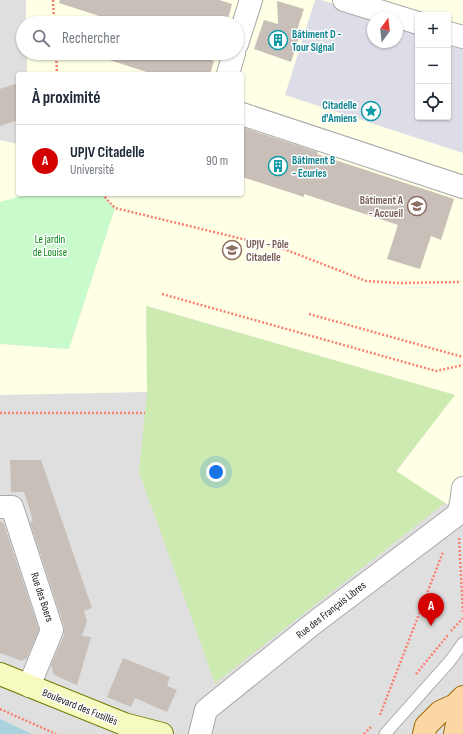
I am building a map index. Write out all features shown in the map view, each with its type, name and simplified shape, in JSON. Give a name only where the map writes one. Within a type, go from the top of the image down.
[{"type":"main road","points":[[424,734],[426,726],[440,712],[459,701]]},
{"type":"main road","points":[[455,734],[459,701]]},
{"type":"street","points":[[244,22],[251,0]]},
{"type":"street","points":[[344,0],[415,22]]},
{"type":"street","points":[[451,34],[463,37]]},
{"type":"street","points":[[229,72],[232,60]]},
{"type":"street","points":[[244,115],[463,187]]},
{"type":"street","points":[[458,514],[463,488]]},
{"type":"street","name":"Rue des Boers","points":[[6,507],[52,630],[29,686]]},
{"type":"street","name":"Rue des Français Libres","points":[[200,734],[206,710],[314,623],[458,514]]},
{"type":"street","name":"Boulevard des Fusillés","points":[[0,674],[124,724],[162,734]]},
{"type":"lane","points":[[385,734],[450,661],[463,642]]},
{"type":"path","points":[[53,0],[54,16]]},
{"type":"path","points":[[56,60],[57,72]]},
{"type":"path","points":[[104,196],[115,208],[284,249],[366,281],[398,283],[461,282]]},
{"type":"path","points":[[162,294],[436,371],[463,365]]},
{"type":"path","points":[[308,314],[463,357]]},
{"type":"path","points":[[0,413],[145,413]]},
{"type":"path","points":[[458,514],[463,614]]},
{"type":"path","points":[[378,720],[444,551]]},
{"type":"path","points":[[0,709],[56,734]]},
{"type":"shaded area","points":[[0,0],[463,0],[463,734],[0,734]]},
{"type":"shaded area","name":"UPJV - Pôle Citadelle","points":[[26,0],[463,0],[463,514],[396,472],[454,395],[147,306],[147,392],[0,395],[0,140],[16,144],[16,196],[244,196],[244,72],[27,72],[27,60],[244,60],[244,16],[26,16]]},
{"type":"shaded area","points":[[315,0],[321,0],[367,15],[367,48],[403,48],[403,26],[415,30],[415,120],[451,120],[451,41],[463,45],[463,153],[285,95]]},
{"type":"green space","name":"Le jardin de Louise","points":[[21,196],[104,196],[115,208],[69,349],[0,344],[0,202]]},
{"type":"green space","points":[[146,306],[455,395],[396,471],[445,503],[215,683],[139,472],[147,392]]},
{"type":"water","points":[[0,719],[32,734],[0,734]]},
{"type":"building","points":[[60,0],[219,0],[232,4],[229,16],[99,16],[59,3]]},
{"type":"building","name":"Bâtiment D - Tour Signal","points":[[277,1],[304,9],[297,30],[301,32],[291,62],[254,49],[264,20],[278,24]]},
{"type":"building","points":[[109,60],[214,61],[211,72],[147,72]]},
{"type":"building","points":[[16,84],[16,121],[0,126],[0,89]]},
{"type":"building","points":[[244,128],[318,152],[317,154],[454,199],[441,240],[431,236],[420,269],[387,259],[398,225],[304,194],[304,197],[244,178]]},
{"type":"building","points":[[10,460],[41,460],[92,608],[84,611],[87,621],[82,636],[91,637],[77,685],[54,675],[51,665],[64,635],[64,626],[30,522],[33,521],[24,492],[11,492]]},
{"type":"building","points":[[0,521],[4,524],[39,630],[27,658],[22,661],[0,653]]},
{"type":"building","points":[[123,658],[170,677],[167,686],[177,690],[167,712],[135,698],[131,707],[107,697]]},
{"type":"place","name":"Bâtiment D - Tour Signal","points":[[278,40]]},
{"type":"place","name":"Citadelle d'Amiens","points":[[371,111]]},
{"type":"place","name":"Bâtiment B - Ecuries","points":[[278,166]]},
{"type":"place","name":"Bâtiment A - Accueil","points":[[417,206]]},
{"type":"place","name":"UPJV - Pôle Citadelle","points":[[232,250]]},
{"type":"place","name":"UPJV Citadelle","points":[[431,626]]}]
